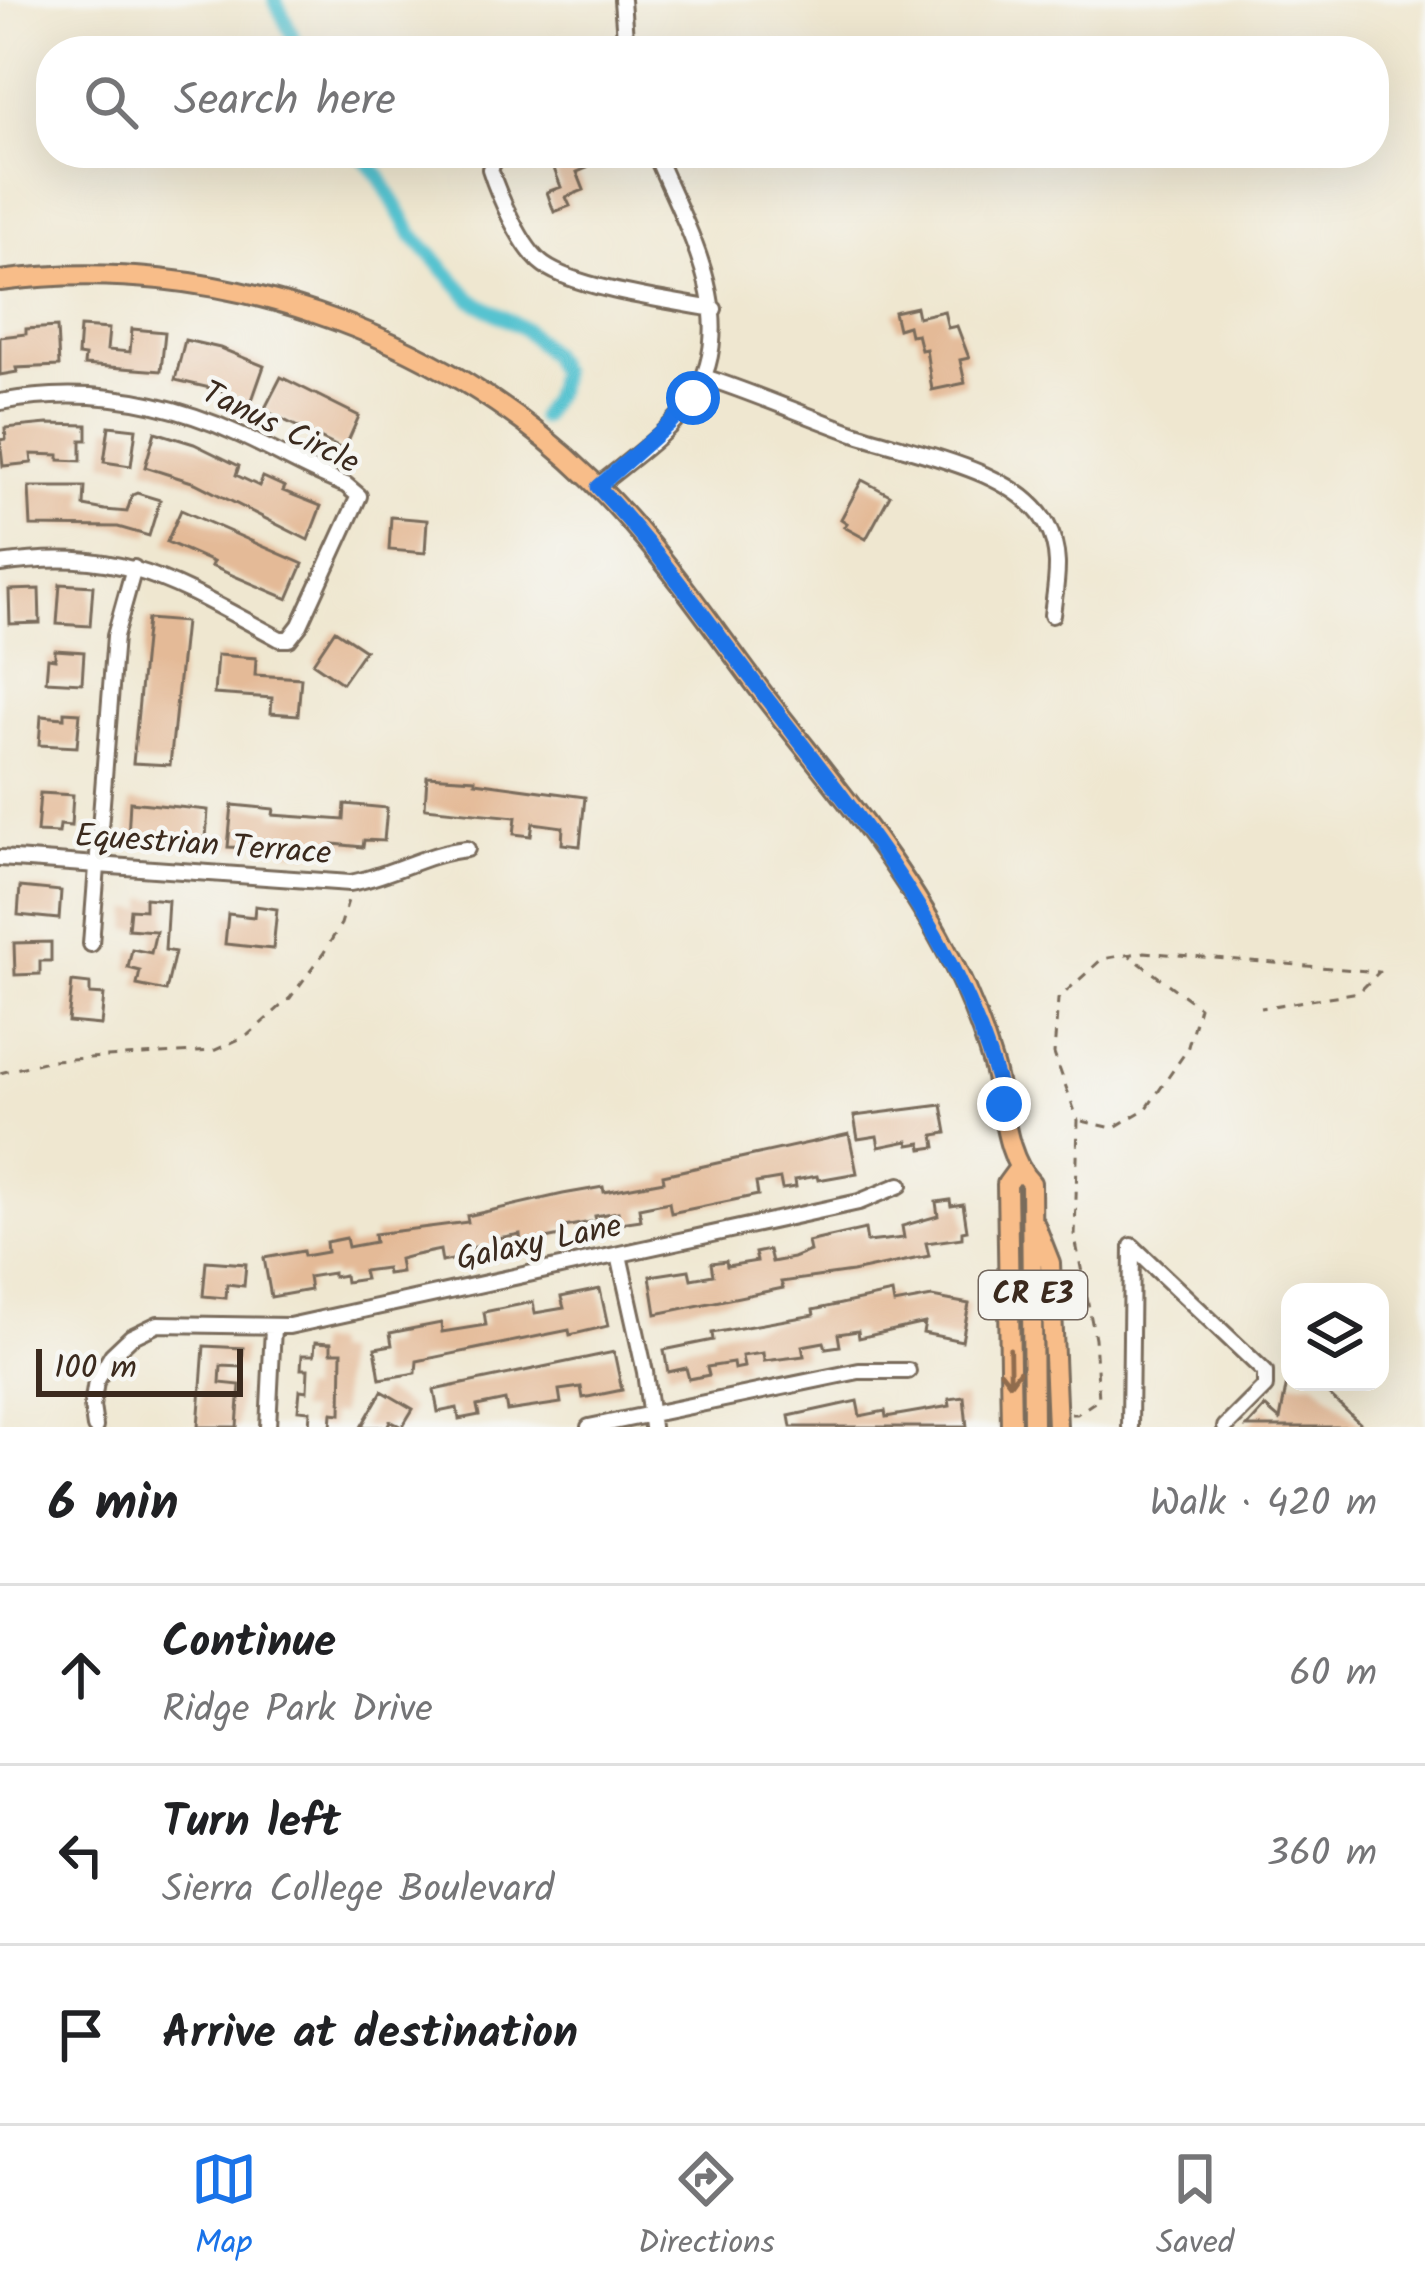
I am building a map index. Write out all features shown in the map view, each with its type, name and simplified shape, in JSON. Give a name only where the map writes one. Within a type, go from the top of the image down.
[{"type":"main road","name":"CR E3","points":[[0,281],[76,276],[167,280],[310,311],[388,342],[446,372],[527,425],[598,487],[654,551],[861,821],[928,919],[959,976],[984,1037],[1018,1169],[1031,1184],[1033,1427]]},
{"type":"main road","name":"CR E3","points":[[1011,1427],[1006,1184],[1018,1169]]},
{"type":"main road","points":[[1033,1220],[1050,1264],[1056,1419]]},
{"type":"street","points":[[622,0],[625,36]]},
{"type":"street","points":[[491,168],[533,256],[548,268],[585,282],[714,309]]},
{"type":"street","points":[[598,487],[683,411],[704,377],[713,348],[714,309],[661,168]]},
{"type":"street","points":[[704,377],[969,469],[1021,496],[1046,522],[1060,557],[1052,614]]},
{"type":"street","name":"Tanus Circle","points":[[0,402],[85,395],[168,407],[239,434],[346,485],[359,496],[300,625],[289,639],[280,639],[134,568],[68,557],[0,564]]},
{"type":"street","points":[[91,944],[115,636],[134,568]]},
{"type":"street","name":"Equestrian Terrace","points":[[0,858],[350,884],[433,854],[467,849]]},
{"type":"street","name":"Galaxy Lane","points":[[95,1427],[96,1382],[112,1355],[131,1337],[158,1324],[273,1328],[859,1202],[900,1185]]},
{"type":"street","points":[[1130,1427],[1132,1246],[1264,1372],[1265,1387],[1226,1427]]},
{"type":"street","points":[[619,1255],[652,1422]]},
{"type":"street","points":[[268,1427],[273,1328]]},
{"type":"street","points":[[589,1427],[652,1422],[859,1371],[908,1372]]},
{"type":"path","points":[[0,1073],[51,1060],[213,1051],[248,1035],[290,998],[323,954],[349,905],[350,884]]},
{"type":"path","points":[[1056,1419],[1077,1414],[1099,1399],[1095,1338],[1075,1238],[1078,1120],[1054,1054],[1058,999],[1102,959],[1144,952],[1379,972],[1359,992],[1261,1008]]},
{"type":"path","points":[[1078,1120],[1113,1128],[1147,1108],[1187,1050],[1199,1006],[1129,955]]},
{"type":"building","points":[[554,168],[587,168],[577,172],[584,190],[566,197],[570,206],[554,212],[547,192],[561,187]]},
{"type":"building","points":[[916,307],[918,317],[944,311],[948,328],[957,326],[969,358],[960,360],[965,383],[932,390],[926,349],[921,350],[917,334],[910,335],[908,326],[898,329],[894,312]]},
{"type":"building","points":[[57,327],[59,366],[16,368],[17,372],[0,375],[0,337]]},
{"type":"building","points":[[80,327],[109,329],[107,350],[130,352],[132,329],[165,332],[161,371],[84,365],[85,356],[78,355]]},
{"type":"building","points":[[185,340],[264,366],[251,403],[175,380]]},
{"type":"building","points":[[281,377],[359,416],[344,450],[264,410]]},
{"type":"building","points":[[87,425],[81,461],[31,454],[32,463],[3,466],[0,440],[6,439],[5,428]]},
{"type":"building","points":[[109,426],[136,429],[131,466],[104,462]]},
{"type":"building","points":[[155,432],[239,466],[236,475],[259,486],[263,477],[321,506],[308,540],[195,483],[145,467]]},
{"type":"building","points":[[862,480],[890,495],[866,539],[844,527],[847,523],[841,519]]},
{"type":"building","points":[[29,487],[85,487],[84,506],[105,510],[127,512],[137,493],[160,500],[149,536],[118,527],[31,526]]},
{"type":"building","points":[[181,510],[303,564],[288,599],[167,542]]},
{"type":"building","points":[[391,517],[427,520],[425,553],[389,550]]},
{"type":"building","points":[[60,584],[93,586],[90,626],[57,624]]},
{"type":"building","points":[[39,589],[40,623],[10,624],[9,590]]},
{"type":"building","points":[[147,619],[185,622],[170,765],[133,763]]},
{"type":"building","points":[[335,630],[365,650],[342,683],[313,663]]},
{"type":"building","points":[[55,650],[84,652],[82,683],[46,681],[48,658],[55,659]]},
{"type":"building","points":[[217,655],[256,658],[255,675],[301,678],[298,715],[271,713],[272,698],[214,694]]},
{"type":"building","points":[[64,712],[80,713],[77,747],[39,745],[41,716],[64,718]]},
{"type":"building","points":[[427,776],[585,797],[580,846],[562,844],[563,827],[533,823],[531,836],[514,834],[516,817],[425,808]]},
{"type":"building","points":[[40,793],[73,795],[71,826],[60,825],[59,833],[37,832]]},
{"type":"building","points":[[130,802],[208,810],[206,838],[196,837],[196,843],[157,840],[156,845],[137,844],[138,837],[128,837]]},
{"type":"building","points":[[345,804],[387,808],[384,841],[364,840],[363,847],[333,844],[332,851],[312,850],[312,854],[250,843],[249,848],[228,847],[232,805],[274,809],[273,815],[344,820]]},
{"type":"building","points":[[20,887],[61,891],[59,919],[18,915]]},
{"type":"building","points":[[145,898],[168,900],[165,950],[175,952],[166,991],[137,985],[140,971],[128,968],[132,949],[151,953],[156,931],[128,929],[130,909],[145,910]]},
{"type":"building","points":[[255,906],[277,909],[273,949],[225,944],[228,914],[254,917]]},
{"type":"building","points":[[51,942],[51,961],[40,961],[40,974],[15,975],[14,943]]},
{"type":"building","points":[[72,982],[90,984],[90,994],[104,995],[101,1025],[68,1022]]},
{"type":"building","points":[[942,1105],[947,1133],[934,1135],[936,1147],[922,1149],[921,1143],[909,1145],[908,1141],[879,1147],[877,1136],[858,1139],[854,1116]]},
{"type":"building","points":[[849,1134],[857,1173],[795,1180],[796,1187],[782,1189],[780,1179],[756,1183],[758,1195],[671,1213],[669,1202],[639,1208],[641,1220],[620,1223],[618,1212],[595,1216],[596,1221],[559,1228],[560,1236],[521,1244],[520,1234],[498,1238],[500,1249],[486,1251],[485,1245],[461,1250],[462,1258],[442,1262],[440,1250],[411,1256],[399,1259],[401,1272],[387,1274],[386,1268],[363,1271],[365,1279],[345,1282],[344,1275],[333,1277],[333,1273],[308,1277],[310,1290],[271,1297],[264,1258],[327,1252],[326,1242],[346,1238],[348,1247],[375,1242],[374,1234],[468,1222],[467,1216],[563,1194],[664,1181],[663,1175]]},
{"type":"building","points":[[950,1200],[951,1206],[963,1204],[967,1230],[962,1231],[962,1238],[926,1243],[929,1256],[781,1282],[783,1288],[656,1314],[650,1276],[689,1270],[691,1279],[713,1275],[711,1263],[726,1261],[727,1266],[757,1261],[755,1253],[769,1250],[772,1262],[793,1258],[810,1251],[808,1242],[865,1229],[867,1242],[904,1238],[902,1226],[938,1216],[936,1202]]},
{"type":"building","points":[[206,1261],[246,1264],[244,1286],[227,1284],[226,1298],[203,1296]]},
{"type":"building","points":[[600,1289],[608,1326],[417,1361],[416,1373],[380,1379],[375,1348],[392,1345],[390,1333],[441,1323],[442,1332],[486,1325],[484,1312],[533,1302],[535,1313],[564,1308],[561,1297]]},
{"type":"building","points":[[892,1293],[894,1304],[932,1297],[969,1304],[962,1341],[923,1333],[925,1323],[859,1338],[858,1331],[838,1334],[840,1346],[826,1348],[824,1342],[802,1346],[804,1356],[764,1361],[763,1353],[742,1356],[744,1367],[734,1369],[733,1363],[707,1367],[709,1375],[689,1379],[686,1368],[668,1372],[664,1350],[713,1340],[712,1333],[814,1315],[813,1310]]},
{"type":"building","points":[[315,1342],[331,1343],[331,1352],[342,1352],[341,1414],[332,1413],[331,1427],[309,1427],[310,1411],[298,1410],[300,1390],[307,1391],[308,1369],[301,1369],[302,1355],[314,1355]]},
{"type":"building","points":[[204,1346],[243,1348],[242,1367],[221,1366],[220,1383],[240,1385],[237,1427],[198,1427]]},
{"type":"building","points":[[614,1352],[622,1390],[583,1398],[581,1387],[559,1390],[561,1403],[507,1411],[505,1400],[477,1406],[479,1415],[459,1419],[457,1408],[438,1412],[434,1390]]},
{"type":"building","points":[[382,1391],[413,1409],[402,1427],[390,1421],[387,1427],[361,1427]]},
{"type":"building","points":[[1285,1391],[1325,1391],[1364,1427],[1247,1427],[1265,1407],[1280,1420]]},
{"type":"building","points":[[964,1397],[967,1427],[791,1427],[789,1416],[857,1401],[860,1416],[885,1411],[886,1417],[950,1406],[949,1399]]},
{"type":"waterway","points":[[275,0],[293,36]]},
{"type":"waterway","points":[[372,168],[412,234],[472,300],[524,329],[549,353],[559,372],[556,390],[541,417]]},
{"type":"route","points":[[693,398],[598,487],[654,551],[908,886],[973,1007],[1004,1104]]}]
